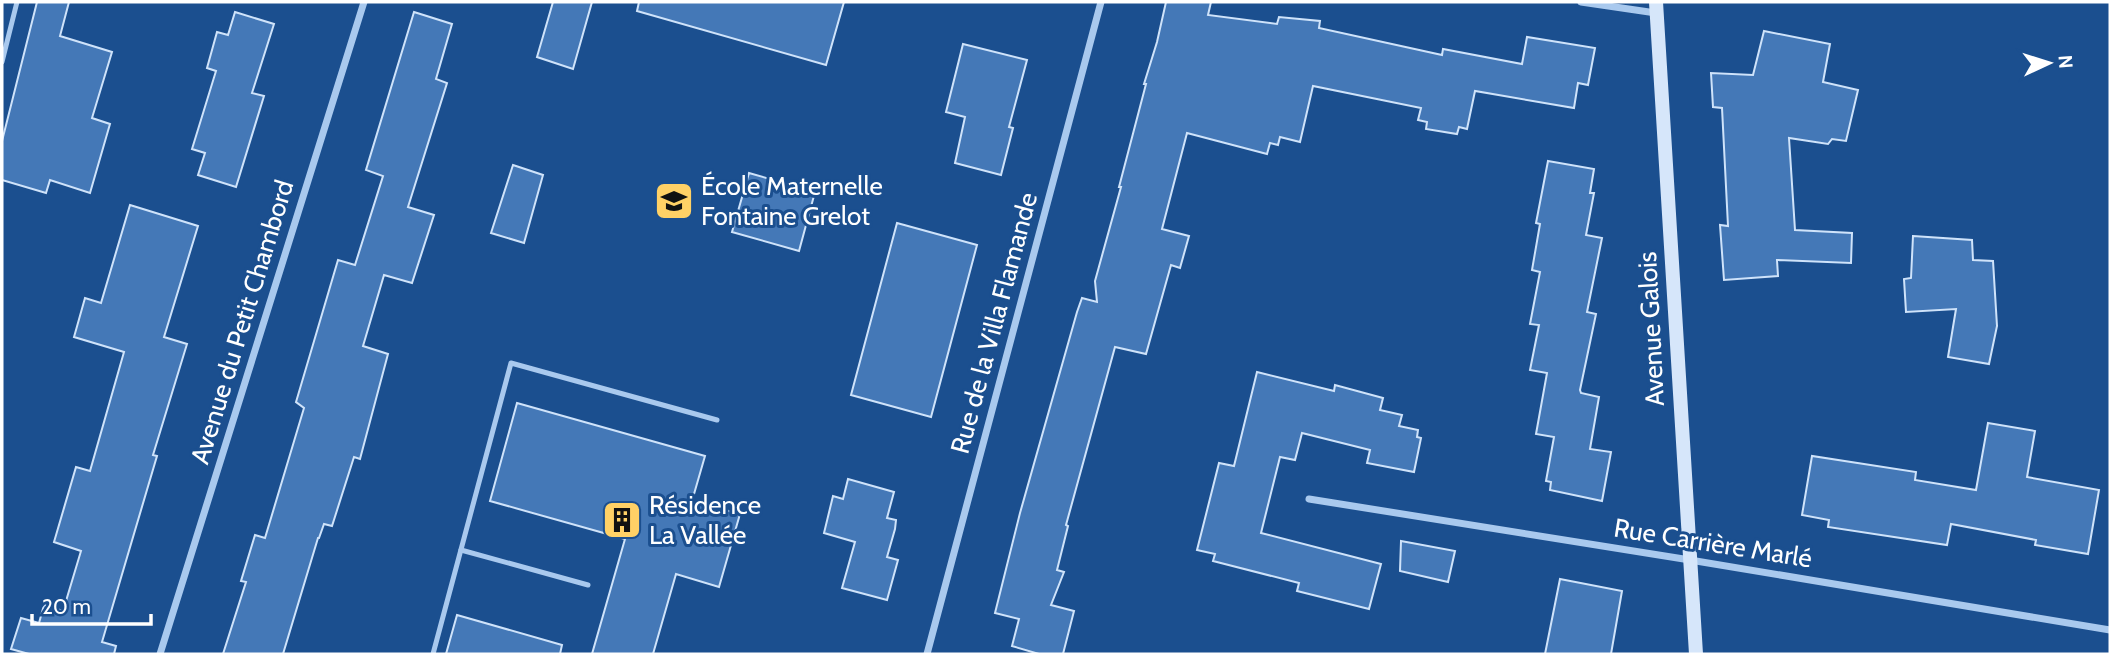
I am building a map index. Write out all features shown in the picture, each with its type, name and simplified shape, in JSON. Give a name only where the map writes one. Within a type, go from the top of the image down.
[{"type":"main road","name":"Avenue Galois","points":[[1657,8],[1696,654]]},
{"type":"street","name":"Avenue du Petit Chambord","points":[[160,654],[364,2]]},
{"type":"street","name":"Rue de la Villa Flamande","points":[[927,654],[1101,2]]},
{"type":"street","points":[[1581,2],[1657,8]]},
{"type":"street","name":"Rue Carrière Marlé","points":[[1309,499],[2110,630]]},
{"type":"lane","points":[[2,62],[17,2]]},
{"type":"lane","points":[[433,654],[511,363],[717,419]]},
{"type":"lane","points":[[460,550],[588,585]]},
{"type":"building","points":[[37,2],[69,2],[60,36],[112,52],[92,118],[110,124],[90,193],[50,180],[46,193],[2,180],[2,141]]},
{"type":"building","points":[[553,2],[592,2],[573,69],[537,57]]},
{"type":"building","points":[[639,2],[844,2],[826,65],[637,11]]},
{"type":"building","points":[[1166,2],[1211,2],[1208,15],[1277,24],[1279,17],[1320,21],[1319,28],[1442,55],[1443,49],[1522,64],[1527,37],[1595,48],[1588,85],[1578,83],[1574,108],[1475,91],[1467,129],[1459,127],[1457,134],[1426,129],[1427,122],[1418,120],[1421,108],[1313,86],[1300,142],[1280,137],[1278,145],[1270,143],[1267,154],[1187,133],[1162,229],[1189,236],[1180,268],[1171,265],[1146,354],[1115,347],[1066,525],[1068,526],[1057,570],[1064,572],[1051,605],[1074,611],[1063,654],[1039,654],[1012,646],[1019,619],[995,613],[1020,513],[1077,312],[1082,298],[1097,302],[1095,281]]},
{"type":"building","points":[[235,12],[274,24],[252,93],[264,96],[236,187],[198,175],[205,153],[192,149],[216,71],[207,68],[217,32],[228,35]]},
{"type":"building","points":[[414,12],[452,24],[436,79],[447,83],[408,207],[434,215],[412,283],[384,275],[363,346],[388,354],[360,459],[354,457],[332,526],[324,524],[318,538],[283,654],[223,654],[246,582],[241,581],[255,535],[265,538],[304,408],[296,402],[338,260],[355,265],[383,176],[366,170]]},
{"type":"building","points":[[1764,31],[1830,44],[1823,82],[1858,90],[1846,141],[1832,139],[1828,144],[1789,138],[1795,230],[1852,233],[1851,263],[1777,260],[1778,276],[1724,280],[1720,225],[1728,226],[1722,108],[1713,107],[1711,73],[1753,75]]},
{"type":"building","points":[[963,44],[1027,60],[1009,127],[1013,128],[1001,175],[955,163],[965,117],[946,112]]},
{"type":"building","points":[[1548,161],[1594,169],[1590,193],[1594,193],[1586,235],[1602,238],[1587,312],[1596,314],[1580,390],[1581,393],[1599,397],[1590,449],[1611,452],[1602,501],[1550,490],[1551,482],[1546,481],[1554,437],[1536,434],[1547,373],[1530,370],[1539,325],[1530,324],[1540,272],[1532,270],[1540,224],[1536,223]]},
{"type":"building","points":[[513,165],[543,175],[524,243],[491,233]]},
{"type":"building","points":[[749,173],[815,192],[799,251],[732,232]]},
{"type":"building","points":[[130,205],[198,226],[164,337],[187,344],[153,455],[157,456],[102,642],[116,646],[114,654],[29,654],[11,649],[21,618],[39,623],[44,605],[63,611],[81,551],[54,542],[76,467],[90,471],[124,352],[74,337],[85,298],[101,303]]},
{"type":"building","points":[[897,223],[977,245],[931,417],[851,395]]},
{"type":"building","points":[[1913,236],[1972,240],[1973,260],[1993,261],[1997,326],[1989,364],[1948,357],[1956,309],[1906,312],[1904,279],[1911,278]]},
{"type":"building","points":[[1257,372],[1334,391],[1335,385],[1383,398],[1380,410],[1402,415],[1399,426],[1418,430],[1417,437],[1421,438],[1414,472],[1367,463],[1370,450],[1302,433],[1295,460],[1280,457],[1261,533],[1381,564],[1369,609],[1297,591],[1299,583],[1213,561],[1215,554],[1197,550],[1219,463],[1234,466]]},
{"type":"building","name":"Résidence La Vallée","points":[[517,403],[705,456],[692,501],[740,514],[719,587],[676,574],[653,654],[592,654],[625,539],[490,501]]},
{"type":"building","points":[[1988,423],[2035,431],[2027,477],[2099,490],[2088,554],[2035,545],[2036,540],[1951,524],[1947,545],[1828,527],[1829,520],[1802,515],[1812,456],[1916,472],[1915,480],[1976,490]]},
{"type":"building","points":[[848,479],[894,492],[887,518],[896,520],[887,557],[898,560],[887,600],[842,588],[855,542],[824,533],[833,496],[843,499]]},
{"type":"building","points":[[1401,541],[1455,551],[1448,582],[1400,571]]},
{"type":"building","points":[[1560,579],[1622,591],[1611,654],[1545,654]]},
{"type":"building","points":[[457,615],[562,645],[560,654],[446,654]]},
{"type":"place","name":"École Maternelle Fontaine Grelot","points":[[674,201]]},
{"type":"place","name":"Résidence La Vallée","points":[[622,520]]}]
